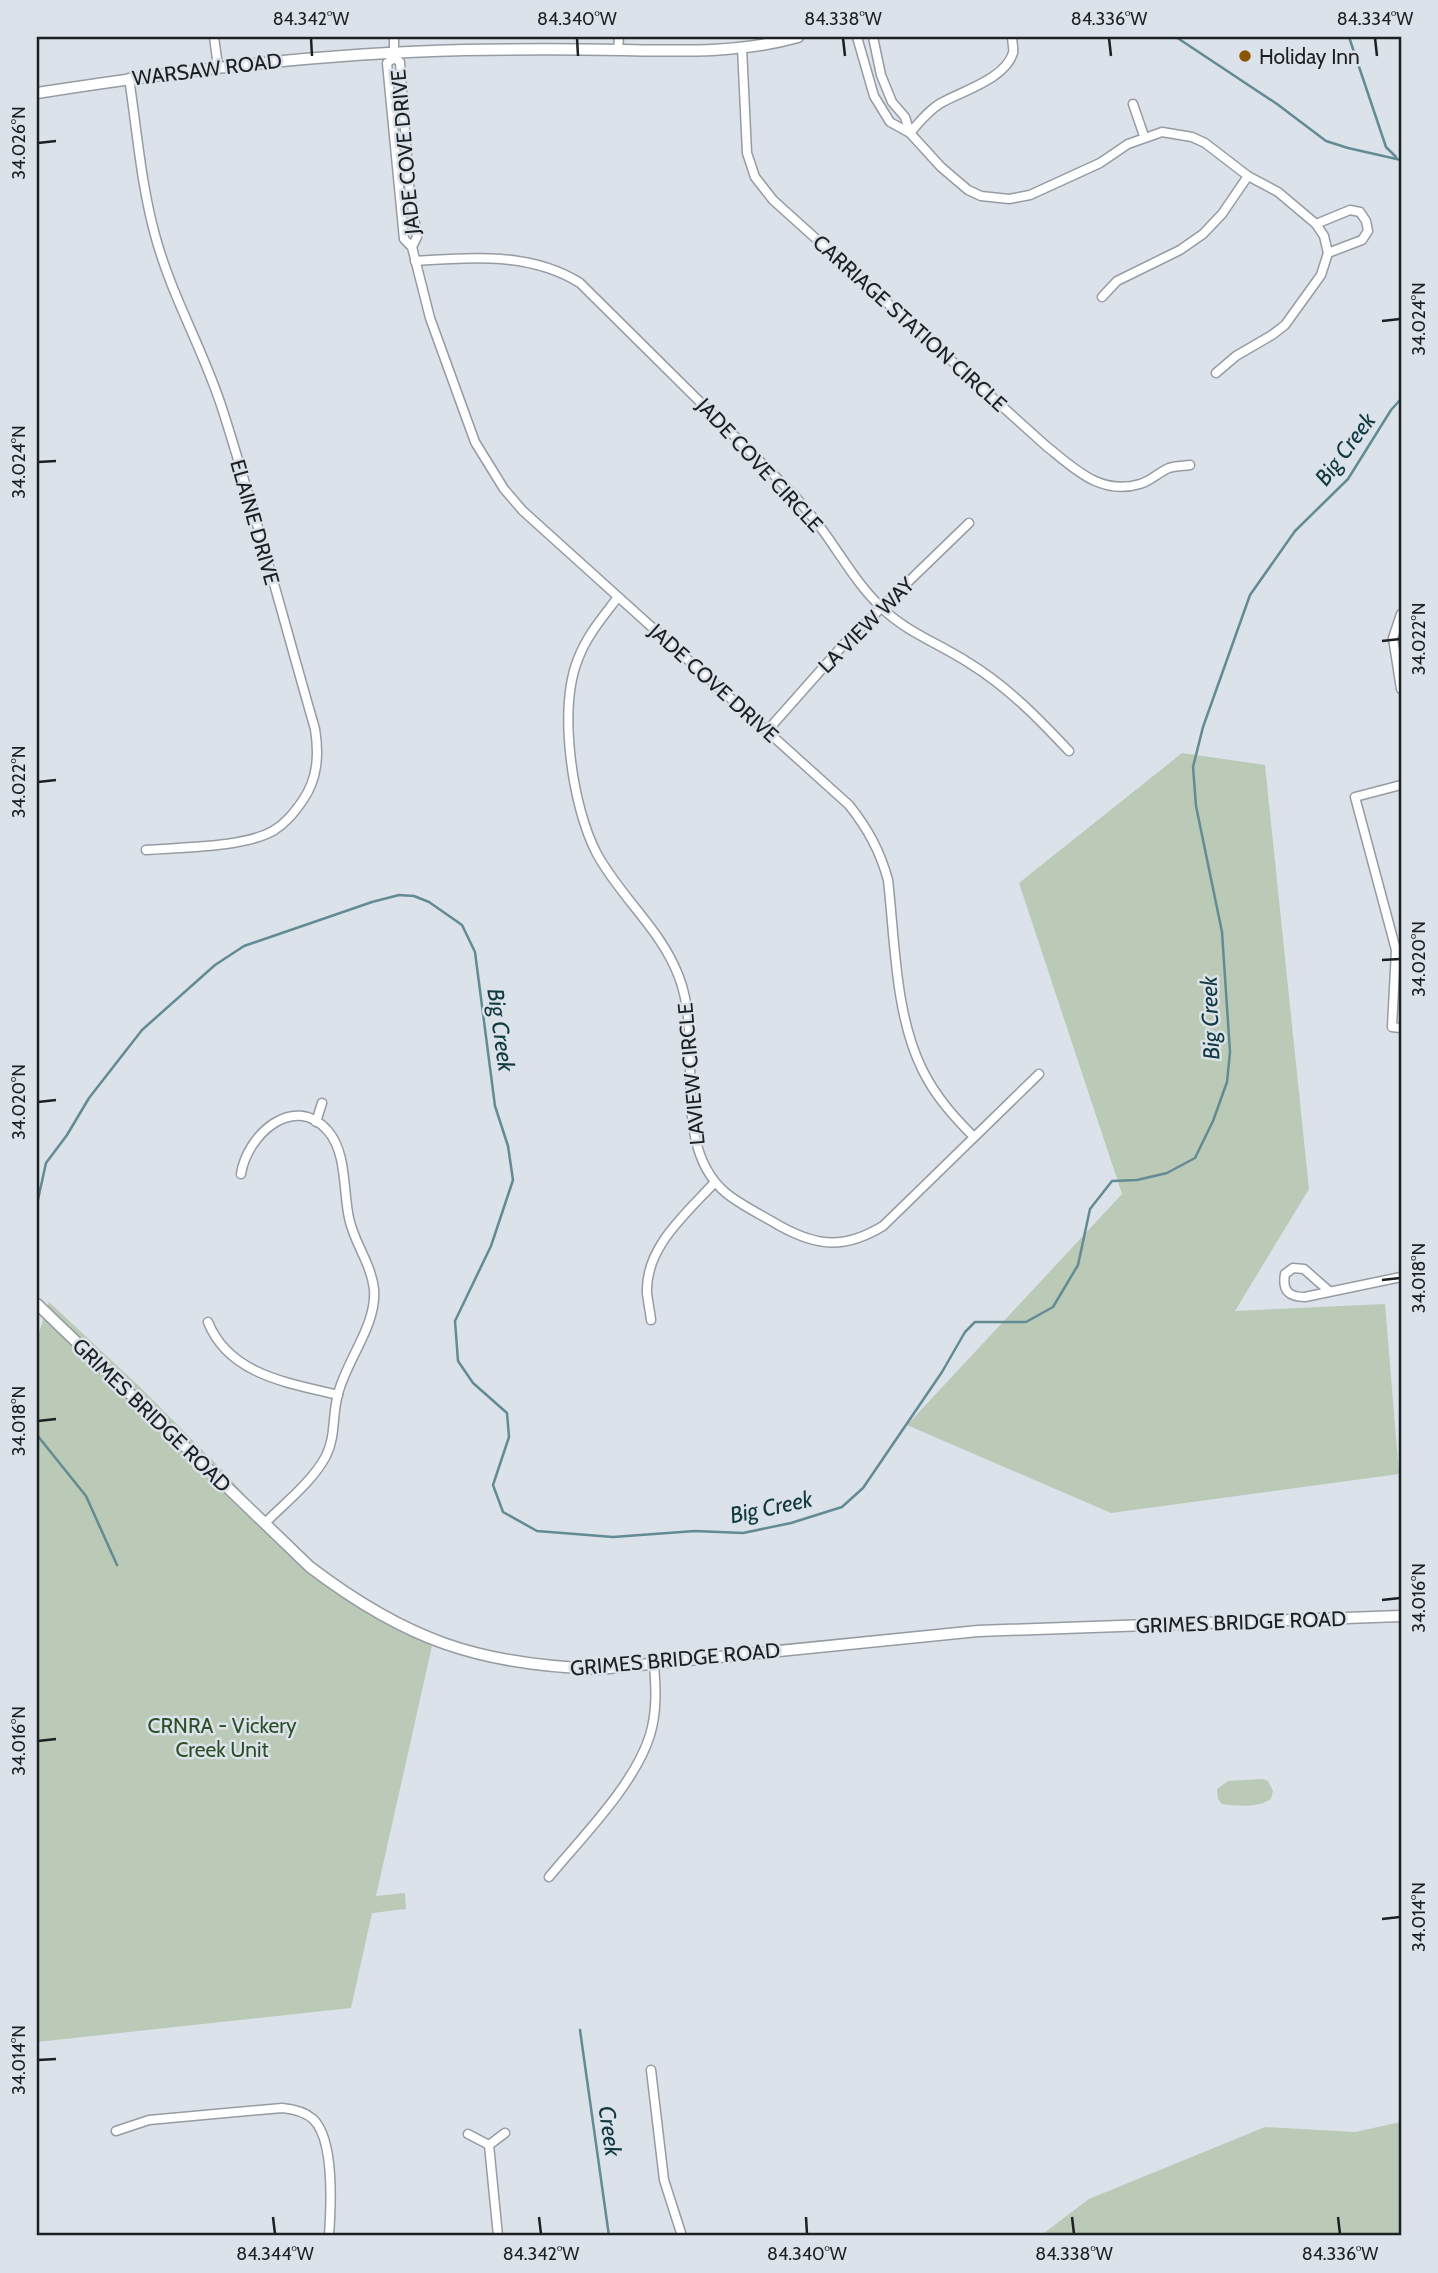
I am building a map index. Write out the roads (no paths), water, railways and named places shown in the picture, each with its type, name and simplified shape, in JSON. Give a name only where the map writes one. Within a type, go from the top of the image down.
[{"type":"street","points":[[214,37],[218,66]]},
{"type":"street","points":[[393,54],[394,37]]},
{"type":"street","points":[[618,50],[619,37]]},
{"type":"street","name":"WARSAW ROAD","points":[[37,93],[218,66],[515,48],[690,51],[742,47],[798,37]]},
{"type":"street","points":[[857,37],[872,89],[881,110],[890,122],[910,133],[941,167],[968,190],[981,196],[1009,200],[1030,195],[1100,163],[1144,136],[1162,132],[1192,137],[1205,143],[1248,176],[1278,192],[1316,224],[1324,236],[1328,253],[1321,275],[1285,325],[1236,356],[1216,373]]},
{"type":"street","points":[[873,37],[885,84],[892,102],[905,117],[910,133]]},
{"type":"street","points":[[910,133],[923,117],[939,104],[1003,68],[1013,53],[1013,37]]},
{"type":"street","name":"CARRIAGE STATION CIRCLE","points":[[742,47],[747,153],[755,177],[773,200],[1045,445],[1085,477],[1106,486],[1123,486],[1140,484],[1168,468],[1190,465]]},
{"type":"street","name":"JADE COVE DRIVE","points":[[412,247],[417,237],[410,196],[400,62],[393,54],[387,63],[404,239],[412,247],[430,318],[456,393],[487,465],[523,511],[849,806],[874,840],[888,880],[903,1008],[911,1043],[935,1092],[974,1137]]},
{"type":"street","points":[[865,65],[878,62]]},
{"type":"street","name":"ELAINE DRIVE","points":[[129,78],[145,190],[155,236],[222,408],[315,729],[318,750],[316,772],[307,794],[293,815],[273,830],[244,841],[146,850]]},
{"type":"street","points":[[872,89],[885,84]]},
{"type":"street","points":[[1133,104],[1144,136]]},
{"type":"street","points":[[395,157],[407,156]]},
{"type":"street","points":[[1102,297],[1116,281],[1180,250],[1203,234],[1231,202],[1248,176]]},
{"type":"street","points":[[399,197],[410,196]]},
{"type":"street","points":[[1316,224],[1350,210],[1360,212],[1366,221],[1368,231],[1362,240],[1328,253]]},
{"type":"street","name":"JADE COVE CIRCLE","points":[[415,261],[468,257],[505,259],[550,267],[580,283],[794,495],[821,527],[861,585],[882,608],[913,632],[999,683],[1029,708],[1069,751]]},
{"type":"street","name":"LA VIEW WAY","points":[[767,731],[844,644],[970,523]]},
{"type":"street","name":"LAVIEW CIRCLE","points":[[618,597],[587,640],[571,681],[568,718],[576,792],[584,824],[597,854],[658,935],[680,979],[691,1030],[693,1135],[701,1159],[715,1182],[736,1201],[798,1236],[822,1243],[845,1242],[867,1236],[883,1226],[1039,1074]]},
{"type":"street","points":[[1401,614],[1393,638],[1401,689]]},
{"type":"street","points":[[1401,785],[1355,797],[1396,950],[1392,1027],[1401,1028]]},
{"type":"street","points":[[316,1122],[322,1103]]},
{"type":"street","points":[[241,1174],[247,1154],[259,1134],[269,1125],[292,1117],[316,1122],[330,1133],[338,1148],[349,1220],[369,1268],[374,1289],[370,1318],[338,1395],[333,1435],[325,1457],[315,1472],[265,1523]]},
{"type":"street","points":[[651,1320],[647,1291],[654,1255],[715,1182]]},
{"type":"street","points":[[1329,1291],[1304,1269],[1293,1268],[1285,1274],[1283,1284],[1286,1292],[1293,1297],[1305,1297],[1401,1277]]},
{"type":"street","name":"GRIMES BRIDGE ROAD","points":[[37,1304],[310,1567],[351,1598],[395,1623],[442,1644],[498,1660],[548,1668],[599,1669],[978,1631],[1401,1616]]},
{"type":"street","points":[[208,1322],[219,1344],[250,1369],[273,1379],[338,1395]]},
{"type":"street","points":[[549,1877],[625,1783],[641,1758],[655,1713],[654,1665]]},
{"type":"street","points":[[651,2070],[664,2180],[682,2236]]},
{"type":"street","points":[[116,2131],[149,2120],[282,2108],[298,2110],[313,2118],[323,2132],[327,2148],[329,2236]]},
{"type":"street","points":[[489,2144],[505,2133]]},
{"type":"street","points":[[468,2134],[489,2144]]},
{"type":"street","points":[[489,2144],[498,2236]]},
{"type":"waterway","points":[[1176,37],[1277,104],[1326,141],[1401,160]]},
{"type":"waterway","points":[[1349,37],[1386,147],[1396,157]]},
{"type":"waterway","name":"Big Creek","points":[[37,1204],[46,1163],[89,1098],[142,1030],[215,965],[244,946],[372,902],[399,895],[414,896],[429,902],[462,925],[475,952],[495,1106],[508,1146],[513,1180],[491,1246],[455,1321],[458,1361],[473,1383],[507,1413],[509,1437],[493,1485],[503,1512],[537,1531],[613,1537],[695,1531],[743,1533],[791,1523],[842,1507],[863,1488],[942,1372],[965,1332],[975,1322],[1026,1322],[1053,1307],[1078,1265],[1090,1209],[1112,1181],[1137,1180],[1167,1173],[1195,1158],[1213,1121],[1227,1082],[1230,1052],[1222,932],[1196,806],[1193,767],[1203,727],[1250,595],[1295,531],[1348,479],[1391,410],[1401,399]]},
{"type":"waterway","points":[[37,1435],[86,1496],[117,1565]]},
{"type":"waterway","name":"Creek","points":[[580,2030],[609,2236]]},
{"type":"place","name":"Holiday Inn","points":[[1245,56]]},
{"type":"park label","name":"CRNRA - Vickery Creek Unit","points":[[222,1737]]}]
